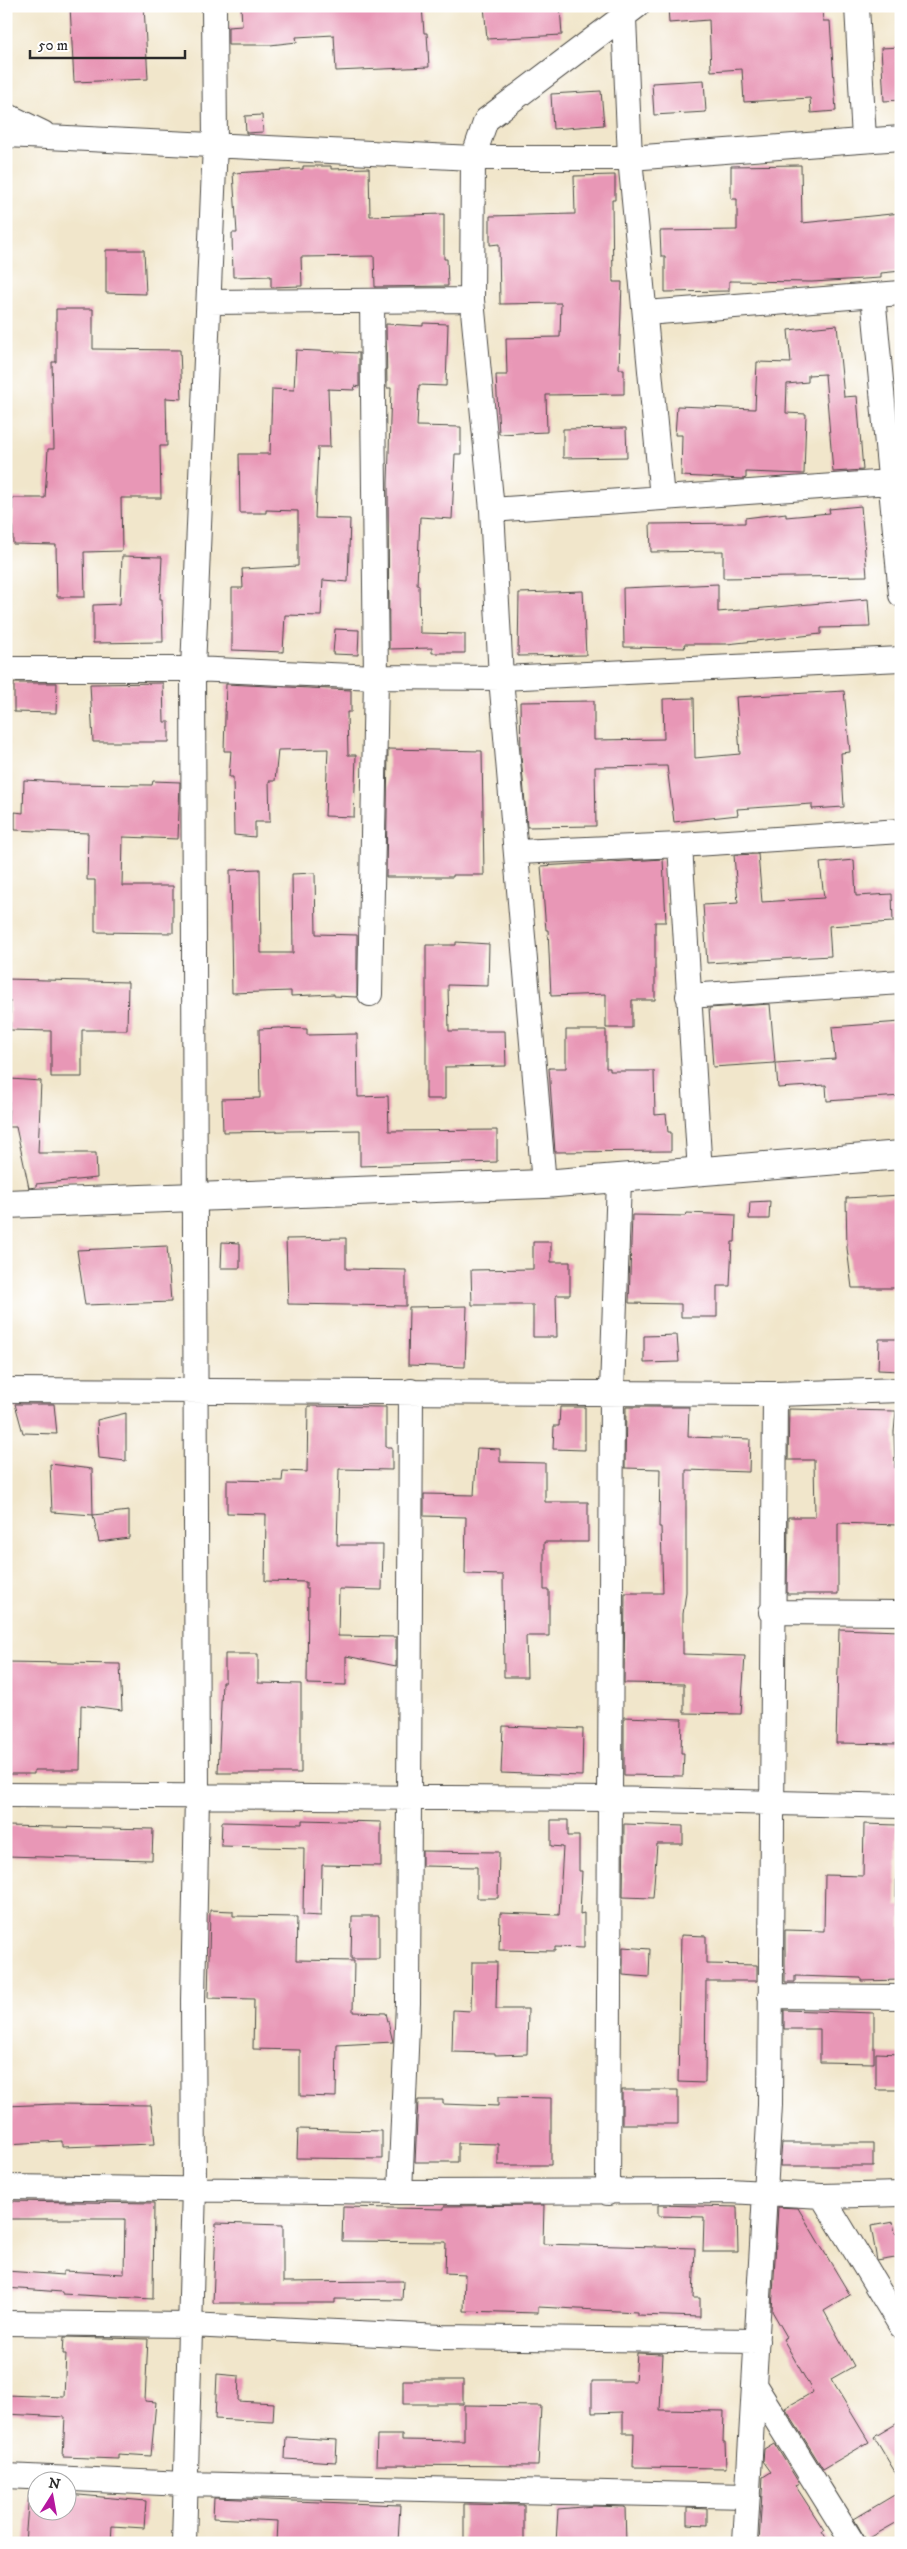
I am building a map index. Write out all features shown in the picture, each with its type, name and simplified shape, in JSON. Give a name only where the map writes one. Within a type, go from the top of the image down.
[{"type":"street","points":[[184,2543],[194,2188],[193,2000],[196,1795],[194,1392],[196,1198],[193,669],[215,144],[214,6]]},
{"type":"street","points":[[856,6],[864,140]]},
{"type":"street","points":[[544,1184],[501,678],[492,510],[472,300],[473,158],[486,120],[631,12]]},
{"type":"street","points":[[631,12],[630,158],[662,498]]},
{"type":"street","points":[[6,115],[52,137]]},
{"type":"street","points":[[6,135],[473,158],[630,158],[901,138]]},
{"type":"street","points":[[646,313],[901,293]]},
{"type":"street","points":[[873,295],[901,595]]},
{"type":"street","points":[[209,302],[472,300]]},
{"type":"street","points":[[370,994],[376,677],[372,302]]},
{"type":"street","points":[[492,510],[890,482]]},
{"type":"street","points":[[6,669],[193,669],[376,677],[501,678],[901,660]]},
{"type":"street","points":[[517,852],[680,845],[901,831]]},
{"type":"street","points":[[680,845],[700,1173]]},
{"type":"street","points":[[688,996],[901,982]]},
{"type":"street","points":[[6,1204],[544,1184],[700,1173],[901,1155]]},
{"type":"street","points":[[608,2193],[612,1392],[619,1179]]},
{"type":"street","points":[[6,1390],[775,1394],[901,1390]]},
{"type":"street","points":[[400,2192],[408,2003],[407,1799],[411,1391]]},
{"type":"street","points":[[745,2543],[767,2192],[775,1394]]},
{"type":"street","points":[[772,1612],[901,1613]]},
{"type":"street","points":[[6,1795],[196,1795],[407,1799],[609,1798],[901,1806]]},
{"type":"street","points":[[770,1996],[901,1997]]},
{"type":"street","points":[[6,2187],[400,2192],[767,2192],[822,2196],[901,2194]]},
{"type":"street","points":[[822,2196],[901,2326]]},
{"type":"street","points":[[6,2324],[190,2325],[442,2337],[757,2341]]},
{"type":"street","points":[[755,2386],[853,2543]]},
{"type":"street","points":[[6,2476],[185,2484],[748,2496]]},
{"type":"building","points":[[70,6],[144,6],[148,79],[74,82]]},
{"type":"building","points":[[241,6],[422,6],[424,33],[427,33],[429,67],[336,71],[334,35],[296,37],[297,42],[270,45],[228,45],[228,27],[242,26]]},
{"type":"building","points":[[484,6],[560,6],[562,35],[487,39]]},
{"type":"building","points":[[668,6],[822,6],[823,21],[830,21],[836,111],[811,113],[810,98],[744,102],[742,69],[711,71],[709,20],[669,23]]},
{"type":"building","points":[[901,47],[901,100],[884,101],[881,48]]},
{"type":"building","points":[[704,80],[706,112],[654,115],[652,83]]},
{"type":"building","points":[[601,91],[604,125],[553,129],[551,94]]},
{"type":"building","points":[[262,115],[263,132],[246,133],[245,116]]},
{"type":"building","points":[[801,165],[802,223],[901,213],[901,271],[881,273],[881,278],[812,282],[729,281],[729,291],[665,292],[665,256],[661,256],[660,231],[737,230],[737,199],[731,199],[731,166]]},
{"type":"building","points":[[303,166],[331,166],[331,169],[369,168],[370,216],[444,214],[444,259],[447,259],[448,286],[375,287],[374,256],[301,257],[302,286],[271,287],[271,276],[233,277],[232,233],[237,233],[233,173],[303,169]]},
{"type":"building","points":[[615,175],[615,200],[612,200],[613,282],[622,282],[619,369],[624,369],[624,394],[546,395],[547,432],[499,434],[496,375],[507,375],[506,338],[560,337],[561,303],[500,304],[499,244],[490,245],[490,216],[575,214],[574,176]]},
{"type":"building","points":[[106,250],[144,250],[146,294],[106,293]]},
{"type":"building","points":[[56,309],[93,309],[93,349],[180,350],[182,399],[166,398],[167,446],[160,446],[161,498],[121,498],[122,551],[84,552],[85,597],[57,597],[56,545],[13,544],[12,498],[45,498],[48,449],[54,449],[52,362],[56,362]]},
{"type":"building","points":[[423,323],[448,324],[446,386],[419,385],[417,426],[461,427],[461,454],[455,454],[452,519],[420,517],[417,585],[419,585],[420,633],[465,634],[465,653],[432,653],[432,648],[389,649],[388,483],[391,388],[387,388],[386,324],[423,326]]},
{"type":"building","points":[[837,325],[844,397],[857,396],[863,470],[833,472],[825,374],[808,375],[808,382],[787,384],[786,413],[806,414],[804,474],[746,472],[746,478],[743,479],[681,476],[682,435],[675,435],[677,406],[755,409],[757,362],[791,363],[788,330]]},
{"type":"building","points":[[296,350],[359,353],[359,387],[355,386],[354,390],[328,389],[330,447],[318,447],[315,518],[350,519],[348,582],[323,580],[321,616],[285,615],[283,652],[232,650],[232,588],[243,588],[242,569],[298,566],[298,511],[266,510],[266,513],[240,513],[239,454],[270,454],[272,389],[294,390]]},
{"type":"building","points":[[626,428],[627,457],[563,458],[563,429]]},
{"type":"building","points":[[861,506],[867,576],[723,578],[723,551],[651,552],[650,524],[745,523],[745,518],[786,513],[786,517],[830,513],[829,509]]},
{"type":"building","points":[[122,556],[162,557],[160,599],[162,599],[163,642],[93,643],[93,605],[120,604]]},
{"type":"building","points":[[718,584],[718,612],[868,599],[870,627],[821,628],[821,634],[727,644],[684,644],[685,648],[624,647],[623,588]]},
{"type":"building","points":[[583,591],[586,655],[518,656],[519,593]]},
{"type":"building","points":[[335,629],[359,630],[358,655],[333,654]]},
{"type":"building","points":[[14,683],[57,683],[56,713],[14,712]]},
{"type":"building","points":[[163,683],[164,722],[169,722],[169,742],[93,742],[90,684]]},
{"type":"building","points":[[226,684],[351,690],[351,712],[347,712],[348,755],[356,755],[354,817],[325,816],[328,749],[278,750],[275,781],[269,781],[270,822],[255,822],[255,837],[234,835],[233,777],[229,777],[231,751],[224,751]]},
{"type":"building","points":[[844,691],[850,752],[841,753],[844,807],[812,809],[812,804],[737,809],[738,815],[674,822],[667,766],[595,767],[596,826],[527,827],[521,756],[520,702],[594,701],[594,740],[664,739],[663,699],[694,698],[695,758],[740,754],[736,697]]},
{"type":"building","points":[[388,749],[482,751],[484,875],[386,877]]},
{"type":"building","points":[[24,780],[60,782],[60,784],[152,785],[153,781],[180,782],[178,839],[123,837],[122,886],[173,886],[173,933],[95,932],[95,880],[87,880],[88,833],[15,830],[15,812],[23,813]]},
{"type":"building","points":[[758,854],[762,902],[824,898],[820,863],[854,860],[856,896],[892,894],[893,922],[829,926],[831,956],[707,963],[703,905],[738,903],[734,855]]},
{"type":"building","points":[[663,859],[666,922],[655,922],[655,1000],[632,1000],[632,1028],[606,1028],[606,994],[551,996],[548,930],[546,930],[541,866]]},
{"type":"building","points":[[260,869],[261,953],[293,953],[292,874],[315,873],[316,934],[357,935],[357,997],[334,996],[334,994],[291,996],[291,991],[232,993],[230,870]]},
{"type":"building","points":[[456,942],[489,944],[488,986],[448,985],[449,1031],[505,1031],[506,1066],[445,1067],[445,1099],[426,1099],[426,945],[456,945]]},
{"type":"building","points":[[6,979],[128,982],[127,1030],[82,1030],[82,1077],[51,1077],[51,1031],[10,1030],[10,1001],[6,1001]]},
{"type":"building","points":[[770,1004],[775,1063],[713,1067],[709,1008]]},
{"type":"building","points":[[901,1022],[901,1096],[827,1101],[826,1085],[778,1088],[776,1063],[835,1059],[832,1027]]},
{"type":"building","points":[[259,1029],[307,1029],[307,1035],[357,1034],[358,1097],[388,1096],[389,1131],[497,1130],[497,1162],[360,1166],[360,1130],[223,1132],[222,1099],[260,1098]]},
{"type":"building","points":[[566,1030],[606,1030],[606,1068],[610,1068],[610,1071],[654,1071],[655,1115],[666,1114],[668,1132],[671,1132],[671,1151],[555,1152],[549,1068],[566,1068]]},
{"type":"building","points":[[10,1079],[41,1081],[38,1153],[96,1153],[97,1178],[36,1184],[36,1187],[29,1188],[16,1127],[8,1127]]},
{"type":"building","points":[[901,1195],[901,1288],[852,1288],[847,1248],[846,1198]]},
{"type":"building","points":[[770,1201],[769,1219],[749,1219],[750,1202]]},
{"type":"building","points":[[687,1213],[736,1215],[735,1242],[732,1242],[730,1286],[717,1286],[717,1317],[681,1317],[681,1304],[629,1303],[632,1215],[686,1216]]},
{"type":"building","points":[[346,1238],[346,1269],[406,1270],[406,1306],[288,1304],[286,1239]]},
{"type":"building","points":[[222,1242],[240,1243],[240,1268],[221,1268]]},
{"type":"building","points":[[533,1242],[551,1242],[551,1262],[570,1262],[570,1295],[556,1295],[557,1337],[533,1337],[533,1305],[472,1305],[471,1270],[533,1269]]},
{"type":"building","points":[[167,1246],[171,1302],[85,1305],[77,1250]]},
{"type":"building","points":[[467,1306],[465,1367],[408,1365],[409,1307]]},
{"type":"building","points":[[677,1335],[679,1362],[644,1363],[644,1336]]},
{"type":"building","points":[[879,1339],[900,1339],[900,1371],[878,1370]]},
{"type":"building","points":[[15,1404],[54,1404],[57,1434],[23,1433]]},
{"type":"building","points":[[308,1406],[386,1407],[386,1447],[392,1447],[392,1470],[339,1469],[337,1545],[383,1545],[382,1590],[339,1589],[338,1636],[396,1637],[396,1666],[346,1656],[346,1685],[307,1684],[308,1589],[306,1589],[306,1582],[265,1581],[266,1514],[227,1513],[227,1480],[282,1481],[283,1471],[307,1472]]},
{"type":"building","points":[[560,1407],[585,1407],[585,1450],[553,1449],[554,1426],[559,1426]]},
{"type":"building","points":[[626,1407],[689,1407],[688,1437],[750,1439],[749,1472],[686,1470],[686,1592],[683,1614],[683,1654],[745,1656],[741,1714],[684,1713],[684,1684],[624,1683],[625,1593],[663,1593],[661,1527],[659,1527],[660,1469],[625,1468]]},
{"type":"building","points":[[789,1409],[896,1411],[894,1432],[895,1468],[898,1468],[897,1525],[838,1523],[838,1594],[787,1594],[788,1517],[815,1517],[814,1460],[788,1460]]},
{"type":"building","points":[[126,1413],[126,1461],[99,1458],[97,1420]]},
{"type":"building","points":[[477,1448],[500,1449],[500,1462],[545,1463],[545,1502],[588,1502],[588,1542],[544,1542],[544,1590],[549,1590],[549,1636],[526,1636],[527,1677],[504,1677],[503,1575],[465,1574],[466,1517],[424,1516],[424,1494],[474,1495]]},
{"type":"building","points":[[50,1464],[92,1469],[93,1515],[52,1512]]},
{"type":"building","points":[[129,1511],[129,1538],[99,1542],[93,1515]]},
{"type":"building","points":[[839,1629],[901,1631],[901,1744],[836,1743]]},
{"type":"building","points":[[225,1654],[258,1654],[258,1683],[301,1684],[301,1773],[218,1773],[222,1682],[225,1682]]},
{"type":"building","points":[[8,1662],[120,1664],[122,1710],[81,1705],[80,1770],[34,1770],[34,1774],[6,1774]]},
{"type":"building","points":[[624,1717],[682,1719],[681,1753],[684,1753],[683,1776],[624,1775]]},
{"type":"building","points":[[503,1726],[583,1729],[582,1776],[501,1773]]},
{"type":"building","points":[[302,1820],[381,1822],[381,1866],[322,1865],[321,1916],[303,1915],[304,1848],[221,1846],[222,1822],[302,1824]]},
{"type":"building","points":[[551,1820],[568,1820],[568,1836],[579,1836],[579,1871],[582,1871],[580,1914],[584,1913],[584,1948],[555,1947],[555,1951],[499,1950],[500,1913],[559,1915],[563,1847],[551,1846]]},
{"type":"building","points":[[624,1824],[683,1826],[683,1844],[657,1844],[653,1898],[623,1897]]},
{"type":"building","points":[[864,1824],[897,1825],[896,1906],[901,1906],[901,1980],[861,1981],[861,1978],[795,1976],[795,1982],[785,1982],[785,1930],[824,1931],[825,1875],[863,1876]]},
{"type":"building","points":[[6,1826],[153,1829],[152,1860],[6,1856]]},
{"type":"building","points":[[422,1851],[499,1852],[498,1898],[477,1898],[477,1867],[422,1866]]},
{"type":"building","points":[[210,1910],[233,1911],[233,1916],[297,1917],[296,1960],[354,1961],[353,2012],[386,2013],[393,2042],[337,2045],[336,2097],[300,2096],[300,2050],[253,2049],[254,1999],[208,1998]]},
{"type":"building","points":[[352,1916],[379,1916],[379,1959],[351,1959]]},
{"type":"building","points":[[681,1935],[706,1936],[706,1964],[757,1965],[757,1981],[706,1981],[705,2083],[678,2082]]},
{"type":"building","points":[[623,1947],[650,1949],[649,1977],[623,1975]]},
{"type":"building","points":[[472,1962],[497,1962],[496,2009],[528,2009],[527,2054],[495,2055],[495,2053],[452,2052],[453,2010],[471,2011]]},
{"type":"building","points":[[784,2010],[874,2013],[874,2063],[820,2062],[820,2029],[784,2029]]},
{"type":"building","points":[[876,2053],[901,2054],[901,2090],[876,2090]]},
{"type":"building","points":[[622,2090],[678,2090],[678,2124],[622,2124]]},
{"type":"building","points":[[498,2097],[551,2098],[551,2165],[498,2165],[498,2144],[458,2143],[458,2162],[415,2162],[418,2100],[443,2100],[443,2104],[498,2106]]},
{"type":"building","points":[[56,2104],[151,2105],[155,2144],[62,2147],[62,2141],[6,2144],[6,2106]]},
{"type":"building","points":[[298,2129],[382,2131],[382,2159],[297,2158]]},
{"type":"building","points":[[782,2143],[873,2143],[873,2166],[780,2166]]},
{"type":"building","points":[[6,2201],[154,2203],[153,2299],[62,2294],[62,2292],[6,2288],[6,2271],[63,2275],[63,2271],[124,2274],[125,2219],[6,2219]]},
{"type":"building","points":[[544,2205],[543,2244],[695,2248],[693,2298],[700,2298],[700,2317],[637,2315],[637,2312],[538,2307],[538,2313],[464,2311],[465,2274],[445,2273],[446,2242],[342,2241],[343,2207],[444,2209],[444,2206]]},
{"type":"building","points":[[658,2205],[737,2207],[738,2252],[703,2252],[704,2217],[658,2216]]},
{"type":"building","points":[[778,2207],[798,2208],[850,2295],[824,2311],[854,2366],[831,2379],[869,2442],[823,2469],[785,2408],[813,2392],[783,2339],[787,2337],[772,2311]]},
{"type":"building","points":[[893,2222],[895,2233],[901,2232],[901,2257],[877,2261],[871,2226]]},
{"type":"building","points":[[216,2223],[283,2225],[283,2282],[403,2281],[402,2300],[335,2299],[335,2303],[213,2303]]},
{"type":"building","points":[[64,2337],[148,2339],[145,2401],[156,2402],[151,2456],[118,2454],[118,2459],[63,2457],[65,2417],[6,2414],[6,2395],[64,2397],[66,2354],[63,2354]]},
{"type":"building","points":[[637,2353],[663,2354],[660,2410],[724,2411],[723,2442],[725,2442],[726,2468],[633,2467],[634,2433],[623,2433],[623,2412],[592,2413],[592,2381],[635,2381]]},
{"type":"building","points":[[217,2374],[239,2376],[238,2401],[274,2403],[273,2422],[215,2419]]},
{"type":"building","points":[[403,2380],[463,2380],[463,2404],[403,2404]]},
{"type":"building","points":[[464,2405],[541,2406],[538,2466],[376,2465],[377,2435],[402,2435],[402,2440],[464,2441]]},
{"type":"building","points":[[901,2421],[901,2482],[874,2437]]},
{"type":"building","points":[[286,2437],[337,2440],[336,2462],[285,2459]]},
{"type":"building","points":[[774,2443],[799,2483],[795,2485],[824,2530],[822,2531],[829,2543],[759,2543],[763,2477],[771,2472],[763,2461],[764,2449]]},
{"type":"building","points":[[901,2491],[901,2520],[866,2540],[854,2519]]},
{"type":"building","points":[[78,2495],[146,2501],[144,2528],[112,2526],[111,2543],[25,2543],[28,2505],[28,2522],[78,2522]]},
{"type":"building","points":[[214,2498],[400,2505],[398,2543],[277,2543],[278,2521],[213,2518]]},
{"type":"building","points":[[464,2504],[524,2505],[524,2543],[464,2543]]},
{"type":"building","points":[[594,2506],[625,2507],[626,2543],[556,2543],[558,2509]]},
{"type":"building","points":[[687,2508],[707,2509],[707,2525],[687,2524]]}]
